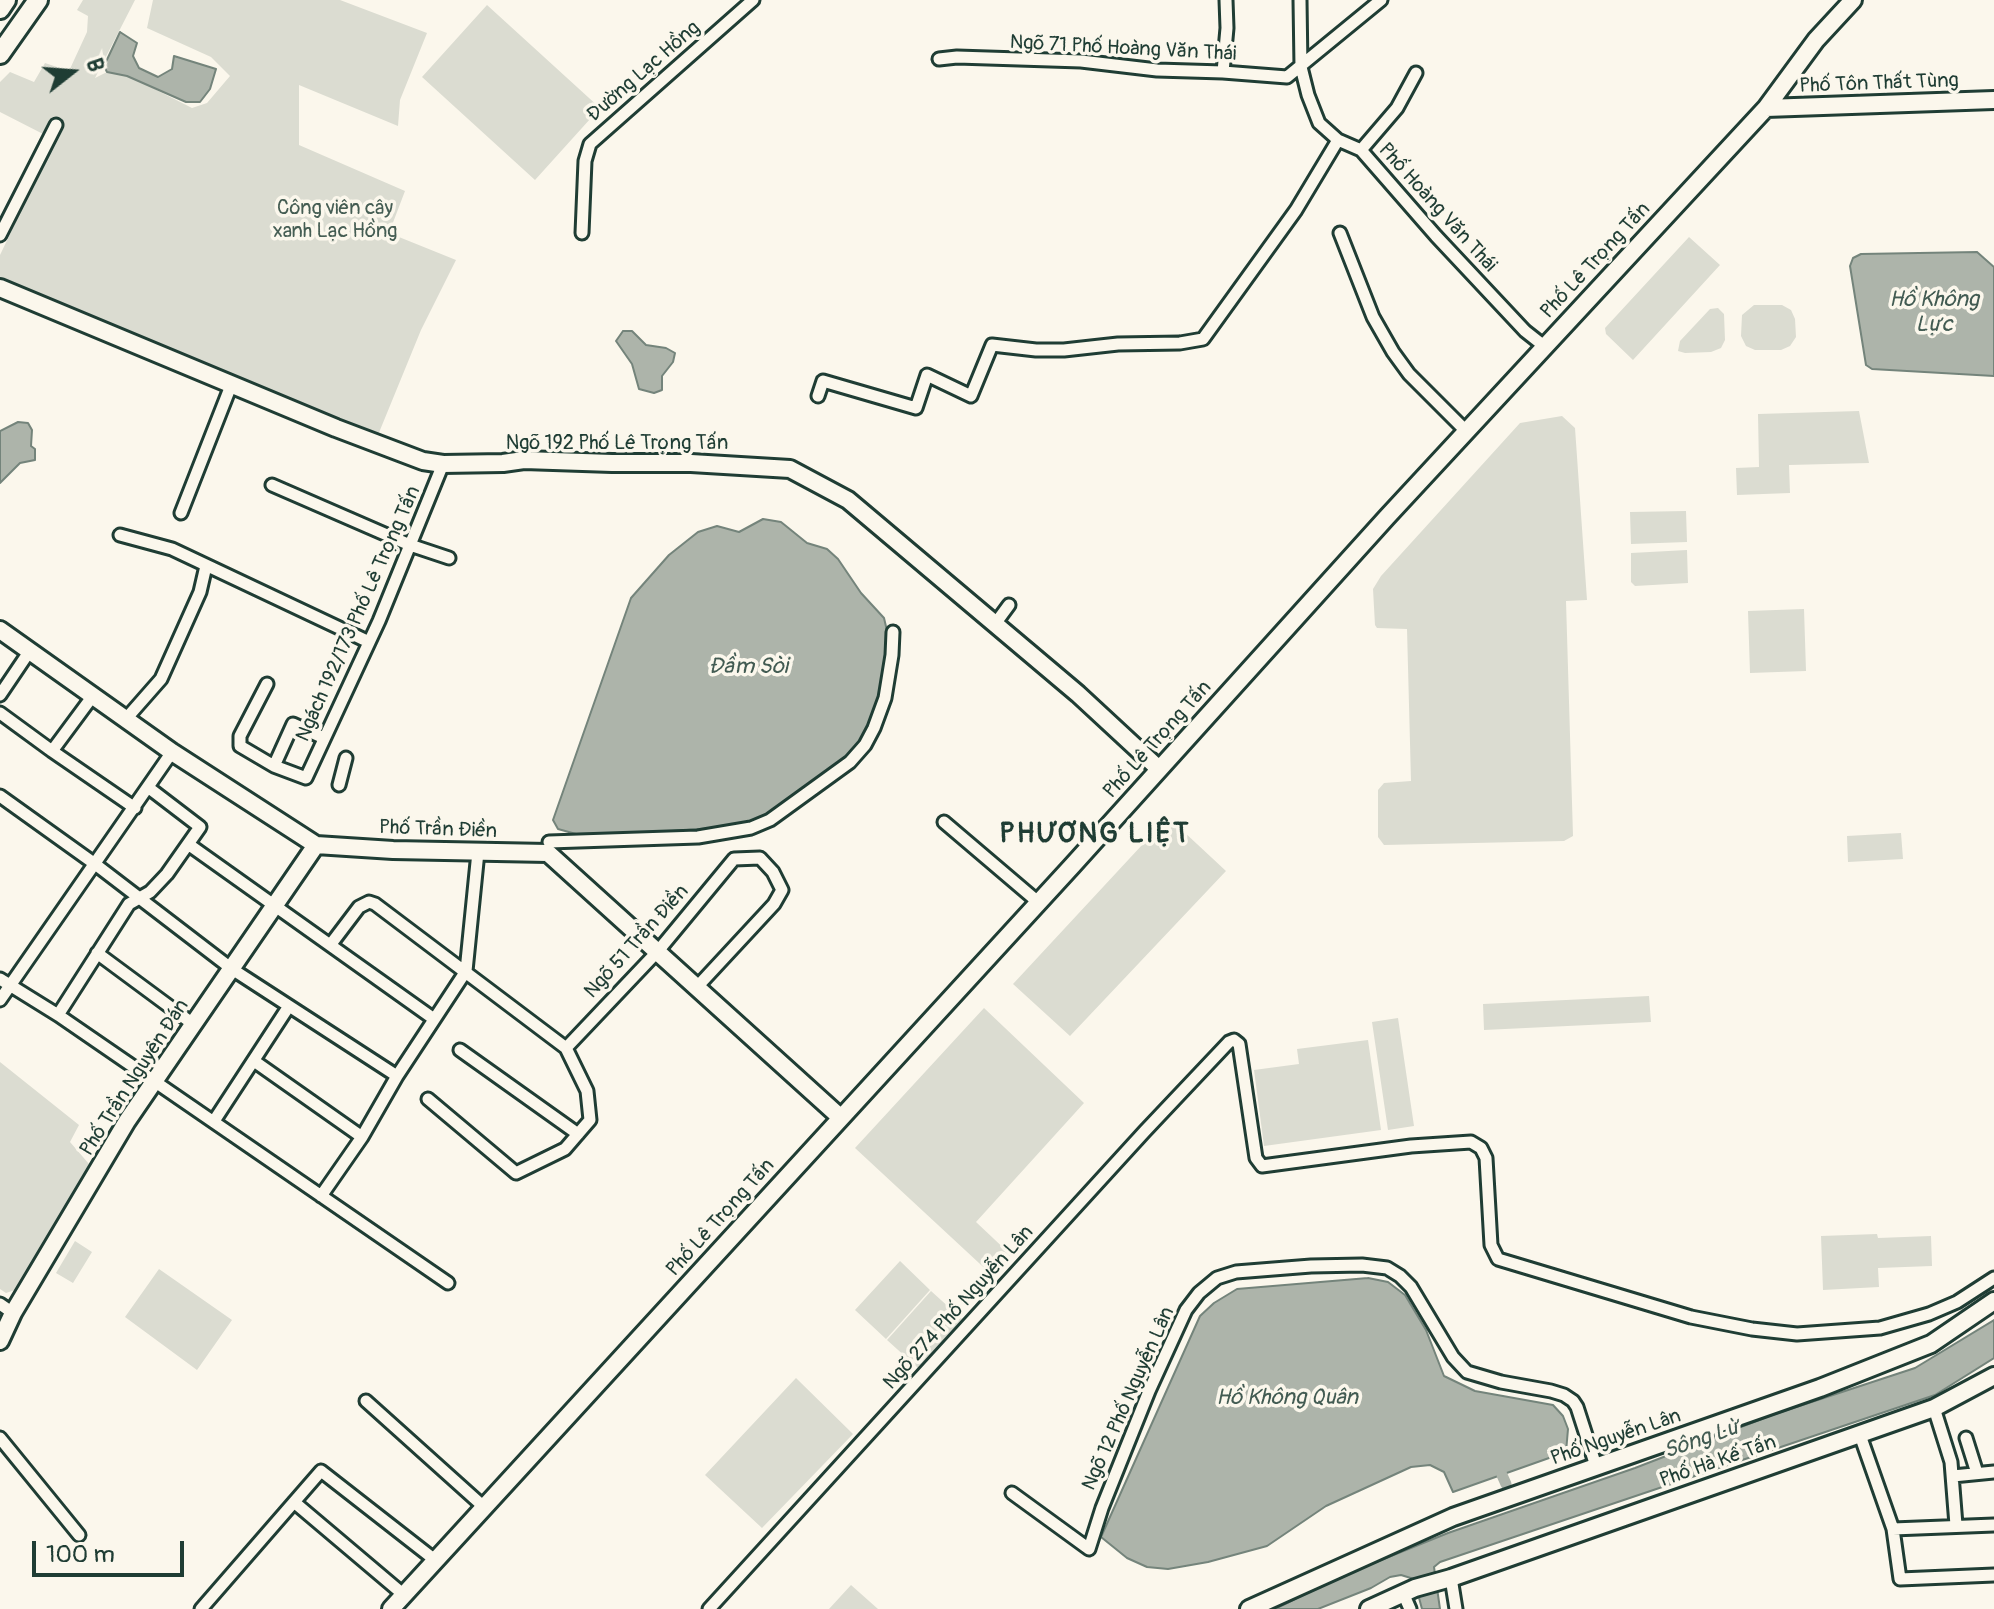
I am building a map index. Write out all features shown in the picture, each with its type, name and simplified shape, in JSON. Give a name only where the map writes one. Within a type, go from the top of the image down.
[{"type":"main road","points":[[0,9],[6,0]]},
{"type":"main road","points":[[0,54],[38,0]]},
{"type":"street","name":"Đường Lạc Hồng","points":[[582,233],[585,161],[590,144],[753,0]]},
{"type":"street","points":[[1223,72],[1226,0]]},
{"type":"street","name":"Phố Hoàng Văn Thái","points":[[1300,0],[1301,67],[1319,123],[1338,140],[1361,150],[1436,236],[1525,331],[1544,346]]},
{"type":"street","points":[[1301,67],[1381,0]]},
{"type":"street","name":"Phố Lê Trọng Tấn","points":[[391,1609],[1466,431],[1766,108],[1816,40],[1853,0]]},
{"type":"street","name":"Ngõ 71 Phố Hoàng Văn Thái","points":[[939,59],[1081,61],[1157,70],[1287,77],[1301,67]]},
{"type":"street","points":[[1361,150],[1399,105],[1416,73]]},
{"type":"street","name":"Phố Tôn Thất Tùng","points":[[1766,108],[1994,100]]},
{"type":"street","points":[[1,231],[56,125]]},
{"type":"street","points":[[818,396],[823,381],[916,408],[927,375],[971,396],[992,345],[1064,350],[1203,339],[1296,210],[1338,140]]},
{"type":"street","points":[[0,198],[14,204]]},
{"type":"street","points":[[1340,233],[1373,317],[1393,352],[1409,374],[1466,431]]},
{"type":"street","name":"Ngõ 192 Phố Lê Trọng Tấn","points":[[0,288],[423,461],[443,464],[524,460],[743,465],[790,469],[848,500],[1078,694],[1159,769]]},
{"type":"street","points":[[181,513],[232,383]]},
{"type":"street","name":"Ngách 192/173 Phố Lê Trọng Tấn","points":[[274,766],[306,778],[369,642],[443,464]]},
{"type":"street","points":[[272,485],[410,545],[449,558]]},
{"type":"street","points":[[120,535],[172,549],[369,642]]},
{"type":"street","points":[[125,720],[161,679],[200,592],[206,566]]},
{"type":"street","points":[[995,624],[1009,605]]},
{"type":"street","points":[[0,630],[172,752],[316,845]]},
{"type":"street","points":[[549,842],[698,837],[751,828],[770,820],[850,762],[865,745],[885,698],[893,632]]},
{"type":"street","points":[[0,695],[29,652]]},
{"type":"street","points":[[267,684],[240,736],[240,746],[274,766],[293,724],[324,738]]},
{"type":"street","points":[[52,751],[92,697]]},
{"type":"street","points":[[0,713],[135,808]]},
{"type":"street","points":[[0,1000],[5,982],[95,864],[172,752]]},
{"type":"street","points":[[339,785],[346,758]]},
{"type":"street","points":[[58,1015],[129,904],[150,892],[167,874],[200,827],[149,788]]},
{"type":"street","points":[[0,796],[232,969],[397,1076]]},
{"type":"street","points":[[944,822],[1038,902]]},
{"type":"street","points":[[188,844],[434,1019]]},
{"type":"street","name":"Phố Trần Điền","points":[[316,845],[548,853],[840,1117]]},
{"type":"street","name":"Phố Trần Nguyên Đán","points":[[0,1341],[7,1308],[153,1082],[316,845]]},
{"type":"street","points":[[321,1196],[362,1137],[397,1076],[466,971],[478,852]]},
{"type":"street","name":"Ngõ 51 Trần Điền","points":[[566,1048],[658,951],[734,859],[760,858],[773,872],[782,890],[774,904],[697,987]]},
{"type":"street","points":[[331,944],[359,907],[369,902],[566,1048],[587,1091],[590,1120],[565,1149],[516,1173],[428,1099]]},
{"type":"street","points":[[97,953],[193,1024]]},
{"type":"street","points":[[5,982],[58,1015],[448,1283]]},
{"type":"street","points":[[214,1121],[289,1006]]},
{"type":"street","name":"Ngõ 274 Phố Nguyễn Lân","points":[[709,1609],[1145,1131],[1234,1040],[1239,1044],[1256,1158],[1262,1166],[1411,1146],[1471,1142],[1481,1148],[1486,1158],[1491,1245],[1498,1259],[1691,1317],[1797,1334],[1880,1328],[1929,1314],[1957,1302],[1994,1278]]},
{"type":"street","points":[[460,1050],[578,1134]]},
{"type":"street","points":[[254,1061],[362,1137]]},
{"type":"street","name":"Ngõ 12 Phố Nguyễn Lân","points":[[1012,1493],[1089,1549],[1125,1449],[1186,1310],[1199,1293],[1217,1278],[1236,1272],[1362,1265],[1387,1268],[1411,1287],[1453,1357],[1467,1372],[1564,1395],[1573,1401],[1596,1466]]},
{"type":"street","name":"Phố Nguyễn Lân","points":[[1249,1609],[1441,1522],[1820,1388],[1931,1344],[1994,1301]]},
{"type":"street","name":"Phố Hà Kế Tấn","points":[[1369,1609],[1409,1590],[1934,1408],[1994,1376]]},
{"type":"street","points":[[366,1401],[484,1507]]},
{"type":"street","points":[[1934,1408],[1953,1476],[1956,1525]]},
{"type":"street","points":[[1860,1435],[1893,1529],[1900,1579],[1994,1575]]},
{"type":"street","points":[[0,1438],[79,1535]]},
{"type":"street","points":[[1966,1438],[1977,1473]]},
{"type":"street","points":[[201,1609],[321,1471],[435,1560]]},
{"type":"street","points":[[1953,1476],[1994,1472]]},
{"type":"street","points":[[294,1502],[404,1595]]},
{"type":"street","points":[[1893,1529],[1994,1525]]},
{"type":"street","points":[[1445,1579],[1456,1609]]},
{"type":"street","points":[[1409,1590],[1410,1609]]},
{"type":"green space","name":"Công viên cây xanh Lạc Hồng","points":[[83,0],[135,0],[95,78],[107,72],[127,75],[192,108],[207,103],[230,76],[211,57],[147,28],[153,0],[340,0],[427,33],[400,100],[398,126],[299,85],[299,145],[405,191],[389,233],[456,260],[421,330],[378,435],[110,325],[8,288],[0,281],[0,255],[62,126],[51,119],[45,135],[0,112],[0,82],[10,72],[34,82],[45,63],[69,71],[87,32],[88,16],[77,10]]},
{"type":"green space","points":[[487,5],[600,108],[535,180],[422,77]]},
{"type":"green space","points":[[1689,237],[1720,265],[1633,360],[1606,334],[1605,328]]},
{"type":"green space","points":[[1754,305],[1782,305],[1791,310],[1796,337],[1790,346],[1781,350],[1755,350],[1746,346],[1741,336],[1742,315]]},
{"type":"green space","points":[[1718,308],[1724,314],[1725,340],[1721,348],[1711,352],[1678,351],[1680,341],[1710,309]]},
{"type":"green space","points":[[1859,411],[1869,463],[1789,465],[1790,493],[1737,495],[1736,468],[1759,467],[1758,414]]},
{"type":"green space","points":[[1562,416],[1575,428],[1587,600],[1566,601],[1573,836],[1564,841],[1384,845],[1378,837],[1378,790],[1384,783],[1411,781],[1407,629],[1377,628],[1373,589],[1381,576],[1520,423]]},
{"type":"green space","points":[[1686,511],[1687,542],[1631,544],[1630,512]]},
{"type":"green space","points":[[1687,550],[1688,583],[1635,586],[1631,582],[1631,553]]},
{"type":"green space","points":[[1804,609],[1806,671],[1750,673],[1748,611]]},
{"type":"green space","points":[[1168,817],[1226,871],[1070,1036],[1013,984]]},
{"type":"green space","points":[[1901,833],[1903,859],[1848,862],[1847,836]]},
{"type":"green space","points":[[1649,996],[1651,1022],[1484,1030],[1483,1004]]},
{"type":"green space","points":[[984,1008],[1084,1103],[976,1222],[1011,1255],[993,1276],[855,1148]]},
{"type":"green space","points":[[1398,1018],[1414,1126],[1388,1130],[1372,1022]]},
{"type":"green space","points":[[1368,1040],[1381,1130],[1264,1146],[1254,1070],[1299,1064],[1297,1049]]},
{"type":"green space","points":[[0,1062],[79,1125],[70,1142],[89,1164],[18,1289],[6,1293],[0,1289]]},
{"type":"green space","points":[[1877,1234],[1878,1238],[1931,1236],[1932,1266],[1878,1268],[1879,1287],[1823,1290],[1821,1236]]},
{"type":"green space","points":[[75,1241],[92,1252],[73,1283],[56,1273]]},
{"type":"green space","points":[[900,1261],[930,1290],[886,1339],[855,1310]]},
{"type":"green space","points":[[159,1269],[232,1320],[197,1370],[125,1317]]},
{"type":"green space","points":[[931,1291],[962,1319],[918,1368],[887,1340]]},
{"type":"green space","points":[[796,1378],[853,1434],[762,1528],[705,1475]]},
{"type":"green space","points":[[851,1585],[878,1609],[829,1609]]},
{"type":"water","points":[[120,32],[137,43],[133,56],[139,68],[158,77],[172,69],[174,56],[216,69],[210,89],[200,102],[186,102],[127,76],[107,72],[104,66]]},
{"type":"water","name":"Hồ Không Lực","points":[[1977,252],[1994,267],[1994,376],[1872,369],[1866,365],[1850,266],[1853,258],[1861,254]]},
{"type":"water","points":[[623,331],[632,331],[646,345],[666,348],[675,353],[673,362],[662,376],[662,390],[654,393],[639,389],[632,364],[616,341]]},
{"type":"water","points":[[18,422],[28,423],[32,430],[31,446],[35,449],[35,460],[20,463],[0,483],[0,431]]},
{"type":"water","name":"Đầm Sòi","points":[[763,519],[781,522],[807,543],[827,549],[884,618],[888,635],[886,649],[877,707],[867,731],[853,750],[825,776],[757,821],[715,828],[643,833],[576,834],[558,829],[553,820],[631,598],[669,555],[698,532],[717,526],[739,532]]},
{"type":"water","name":"Hồ Không Quân","points":[[1368,1278],[1388,1282],[1405,1295],[1426,1330],[1444,1376],[1475,1391],[1553,1405],[1563,1416],[1568,1429],[1566,1452],[1453,1492],[1444,1472],[1430,1465],[1411,1467],[1326,1506],[1267,1546],[1208,1562],[1168,1569],[1147,1567],[1127,1558],[1101,1537],[1200,1316],[1237,1289]]},
{"type":"water","points":[[1994,1320],[1994,1358],[1935,1395],[1440,1562],[1434,1567],[1440,1609],[1422,1609],[1414,1579],[1401,1575],[1318,1609],[1275,1609],[1344,1575],[1448,1533],[1635,1468],[1772,1415],[1915,1368]]},
{"type":"waterway","points":[[1502,1475],[1506,1484]]},
{"type":"district","name":"PHƯƠNG LIỆT","points":[[1095,835]]},
{"type":"water label","name":"Sông Lừ","points":[[1702,1440]]}]
